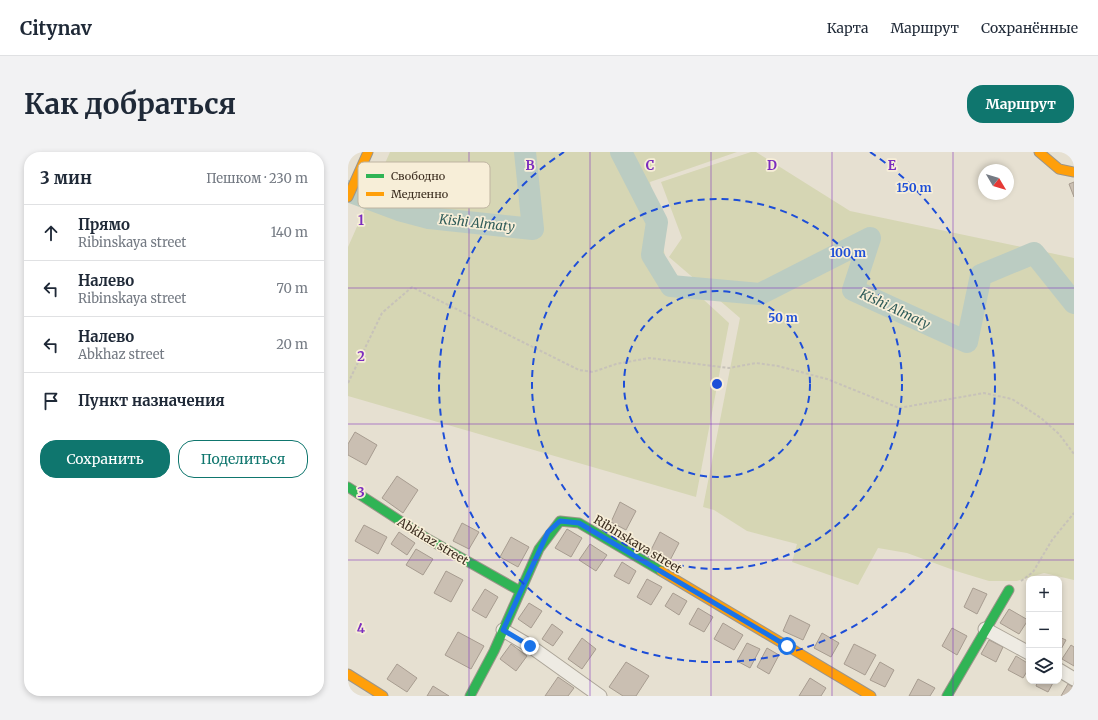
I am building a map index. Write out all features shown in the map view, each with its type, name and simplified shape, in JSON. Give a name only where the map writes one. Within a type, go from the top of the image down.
[{"type":"street","points":[[364,162],[368,152]]},
{"type":"street","points":[[1039,152],[1060,170],[1068,173],[1074,172]]},
{"type":"street","points":[[348,197],[358,175]]},
{"type":"street","name":"Abkhaz street","points":[[348,487],[428,539],[520,591]]},
{"type":"street","name":"Ribinskaya street","points":[[470,696],[490,660],[548,532],[560,521],[579,523],[871,696]]},
{"type":"street","points":[[947,696],[1009,590]]},
{"type":"street","points":[[503,630],[530,646],[600,696]]},
{"type":"street","points":[[985,630],[1026,651]]},
{"type":"street","points":[[1062,672],[1074,679]]},
{"type":"street","points":[[348,674],[383,696]]},
{"type":"path","points":[[348,383],[382,313],[412,287],[579,370],[593,372],[616,364],[650,358],[729,368],[756,363],[778,366],[827,379],[899,408],[984,393],[1012,399],[1041,418],[1059,434],[1074,454]]},
{"type":"path","points":[[1009,590],[1033,572],[1052,540],[1074,513]]},
{"type":"green space","points":[[390,152],[737,152],[650,182],[667,266],[729,323],[696,497],[348,396],[348,247],[365,208],[490,208],[490,162],[386,162]]},
{"type":"green space","points":[[751,152],[756,152],[850,211],[1074,258],[1074,580],[1044,573],[1034,576],[1026,576],[1026,578],[1017,581],[989,581],[956,571],[907,553],[878,548],[858,585],[792,562],[797,544],[747,531],[714,510],[703,507],[740,318],[669,257],[682,238],[661,182]]},
{"type":"building","points":[[1074,182],[1074,197],[1069,184]]},
{"type":"building","points":[[355,432],[377,445],[366,465],[348,455],[348,444]]},
{"type":"building","points":[[397,476],[418,490],[403,513],[382,498]]},
{"type":"building","points":[[620,502],[636,511],[626,530],[611,522]]},
{"type":"building","points":[[462,523],[479,532],[469,549],[453,541]]},
{"type":"building","points":[[364,525],[387,537],[378,554],[355,541]]},
{"type":"building","points":[[567,529],[582,538],[571,557],[555,548]]},
{"type":"building","points":[[399,532],[415,543],[407,555],[391,544]]},
{"type":"building","points":[[660,532],[679,543],[667,566],[648,556]]},
{"type":"building","points":[[511,537],[529,547],[518,567],[500,557]]},
{"type":"building","points":[[590,544],[607,555],[596,571],[579,560]]},
{"type":"building","points":[[416,549],[433,559],[423,575],[406,565]]},
{"type":"building","points":[[622,562],[636,571],[629,584],[614,576]]},
{"type":"building","points":[[446,571],[463,580],[451,602],[434,593]]},
{"type":"building","points":[[647,579],[662,587],[651,605],[637,597]]},
{"type":"building","points":[[973,588],[987,594],[977,614],[964,607]]},
{"type":"building","points":[[485,589],[498,597],[486,618],[472,610]]},
{"type":"building","points":[[673,593],[687,601],[679,615],[665,606]]},
{"type":"building","points":[[529,603],[542,611],[531,628],[518,619]]},
{"type":"building","points":[[698,608],[713,617],[704,632],[689,624]]},
{"type":"building","points":[[1009,609],[1026,619],[1026,623],[1019,634],[1000,623]]},
{"type":"building","points":[[790,615],[810,625],[803,640],[783,631]]},
{"type":"building","points":[[723,623],[743,635],[734,650],[714,639]]},
{"type":"building","points":[[552,624],[563,632],[553,646],[542,639]]},
{"type":"building","points":[[952,628],[967,636],[957,655],[942,646]]},
{"type":"building","points":[[458,632],[484,646],[471,669],[445,655]]},
{"type":"building","points":[[822,633],[839,643],[831,657],[814,648]]},
{"type":"building","points":[[582,638],[596,649],[582,669],[568,659]]},
{"type":"building","points":[[1062,638],[1066,640],[1062,647]]},
{"type":"building","points":[[989,640],[1003,647],[996,662],[981,654]]},
{"type":"building","points":[[747,643],[760,649],[750,668],[737,661]]},
{"type":"building","points":[[511,644],[527,656],[516,671],[500,659]]},
{"type":"building","points":[[854,644],[876,655],[865,675],[844,664]]},
{"type":"building","points":[[1071,645],[1074,647],[1074,666],[1062,659]]},
{"type":"building","points":[[767,648],[779,655],[769,674],[757,667]]},
{"type":"building","points":[[1016,656],[1026,662],[1026,673],[1023,678],[1008,670]]},
{"type":"building","points":[[626,662],[649,676],[636,696],[623,696],[609,687]]},
{"type":"building","points":[[880,662],[894,670],[885,687],[870,680]]},
{"type":"building","points":[[397,664],[417,678],[407,692],[387,679]]},
{"type":"building","points":[[558,677],[574,688],[568,696],[545,696]]},
{"type":"building","points":[[810,678],[826,688],[821,696],[799,696]]},
{"type":"building","points":[[918,679],[935,688],[930,696],[909,696]]},
{"type":"building","points":[[1037,684],[1052,684],[1048,692],[1036,686]]},
{"type":"building","points":[[1068,684],[1074,688],[1074,696],[1061,696]]},
{"type":"building","points":[[433,686],[449,696],[427,696]]},
{"type":"waterway","name":"Kіshі Almaty","points":[[394,208],[429,218],[533,229],[525,152]]},
{"type":"waterway","name":"Kіshі Almaty","points":[[621,152],[657,222],[652,255],[671,286],[760,294],[870,238],[853,290],[967,342],[981,275],[1034,253],[1074,303]]},
{"type":"waterway","name":"Kіshі Almaty","points":[[348,191],[358,195]]},
{"type":"traffic: fast","points":[[348,487],[428,539],[520,591]]},
{"type":"traffic: fast","points":[[470,696],[494,651],[539,549],[560,521],[579,523],[661,571]]},
{"type":"traffic: fast","points":[[947,696],[1009,590]]},
{"type":"traffic: slow","points":[[364,162],[368,152]]},
{"type":"traffic: slow","points":[[1039,152],[1059,169],[1074,172]]},
{"type":"traffic: slow","points":[[348,197],[358,174]]},
{"type":"traffic: slow","points":[[661,571],[871,696]]},
{"type":"traffic: slow","points":[[348,674],[383,696]]},
{"type":"route","points":[[530,646],[503,630],[548,532],[560,521],[579,523],[787,646]]}]
